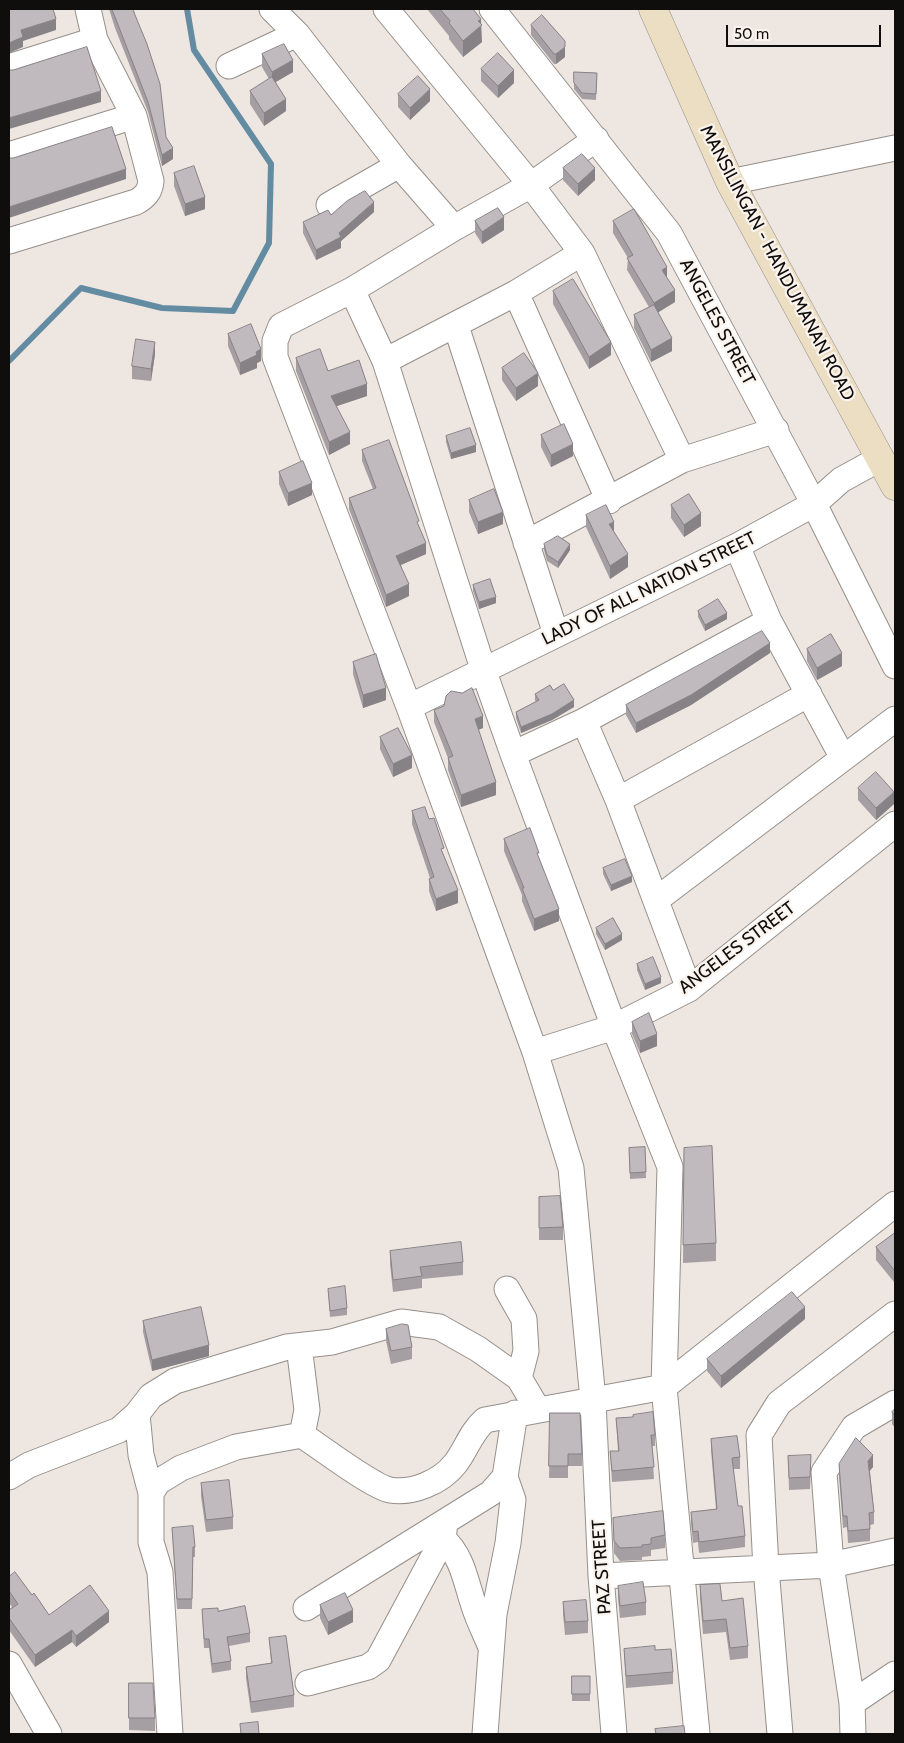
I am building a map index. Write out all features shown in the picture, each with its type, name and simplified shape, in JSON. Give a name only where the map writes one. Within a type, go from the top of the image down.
[{"type":"street","points":[[9,241],[122,207],[145,197],[150,189],[151,181],[134,116],[95,40],[88,9]]},
{"type":"street","points":[[272,9],[297,34],[399,165],[454,228]]},
{"type":"street","points":[[386,9],[531,185],[582,253],[682,460]]},
{"type":"street","name":"ANGELES STREET","points":[[492,9],[669,233],[776,430],[895,666]]},
{"type":"street","name":"MANSILINGAN - HANDUMANAN ROAD","points":[[653,9],[730,182],[895,486]]},
{"type":"street","points":[[229,66],[297,34]]},
{"type":"street","points":[[9,67],[95,40]]},
{"type":"street","points":[[9,155],[134,116]]},
{"type":"street","points":[[596,139],[531,185],[454,228],[352,290],[385,361],[512,754],[614,1027],[670,1167],[664,1387],[697,1734]]},
{"type":"street","points":[[730,182],[895,148]]},
{"type":"street","points":[[329,204],[399,165]]},
{"type":"street","points":[[385,361],[456,326],[516,293],[582,253]]},
{"type":"street","name":"PAZ STREET","points":[[352,290],[281,326],[275,341],[275,356],[410,707],[535,1052],[571,1168],[593,1400],[602,1576],[614,1734]]},
{"type":"street","points":[[516,293],[609,500]]},
{"type":"street","points":[[456,326],[556,634]]},
{"type":"street","points":[[526,543],[682,460],[776,430]]},
{"type":"street","name":"LADY OF ALL NATION STREET","points":[[410,707],[737,546],[814,504],[842,480],[881,458]]},
{"type":"street","points":[[737,546],[769,622],[843,758]]},
{"type":"street","points":[[512,754],[584,721],[769,622]]},
{"type":"street","points":[[618,800],[809,694]]},
{"type":"street","points":[[656,900],[895,718]]},
{"type":"street","points":[[584,721],[618,800],[689,989]]},
{"type":"street","name":"ANGELES STREET","points":[[535,1052],[614,1027],[689,989],[895,824]]},
{"type":"street","points":[[151,1492],[158,1482],[181,1468],[236,1447],[302,1435],[388,1490],[409,1491],[432,1482],[455,1466],[479,1425],[485,1420],[664,1387],[895,1204]]},
{"type":"street","points":[[306,1608],[444,1530],[491,1493],[506,1477],[526,1411],[519,1378],[526,1351],[524,1319],[507,1289]]},
{"type":"street","points":[[780,1734],[766,1568],[759,1436],[779,1403],[895,1314]]},
{"type":"street","points":[[9,1477],[29,1465],[119,1430],[137,1414],[152,1396],[175,1381],[287,1347],[332,1342],[401,1322],[439,1327],[478,1348],[519,1378]]},
{"type":"street","points":[[300,1346],[307,1410],[302,1435]]},
{"type":"street","points":[[853,1734],[852,1703],[831,1565],[824,1472],[854,1427],[895,1403]]},
{"type":"street","points":[[137,1414],[141,1455],[151,1492],[151,1542],[160,1572],[170,1734]]},
{"type":"street","points":[[485,1734],[491,1647],[512,1500],[506,1477]]},
{"type":"street","points":[[444,1530],[450,1545],[459,1559],[475,1609],[491,1647]]},
{"type":"street","points":[[308,1683],[368,1667],[378,1660],[444,1530]]},
{"type":"street","points":[[602,1576],[831,1565],[895,1551]]},
{"type":"street","points":[[9,1664],[49,1734]]},
{"type":"street","points":[[852,1703],[895,1674]]},
{"type":"building","points":[[9,9],[53,9],[56,19],[21,30],[23,37],[9,43]]},
{"type":"building","points":[[112,9],[133,9],[147,44],[160,84],[166,137],[173,148],[162,155],[148,102]]},
{"type":"building","points":[[440,9],[473,9],[481,19],[478,21],[482,25],[463,41]]},
{"type":"building","points":[[542,15],[565,41],[565,47],[556,54],[554,54],[531,25]]},
{"type":"building","points":[[284,44],[293,60],[272,72],[262,54]]},
{"type":"building","points":[[87,47],[101,91],[9,118],[9,70]]},
{"type":"building","points":[[498,53],[514,70],[498,86],[481,69]]},
{"type":"building","points":[[574,72],[597,73],[596,94],[582,93],[574,83]]},
{"type":"building","points":[[418,76],[430,89],[410,108],[398,94]]},
{"type":"building","points":[[272,77],[286,99],[264,113],[250,91]]},
{"type":"building","points":[[112,127],[126,169],[9,207],[9,158]]},
{"type":"building","points":[[582,154],[595,168],[578,184],[563,168]]},
{"type":"building","points":[[194,166],[205,197],[185,204],[174,173]]},
{"type":"building","points":[[365,191],[374,202],[339,233],[341,237],[316,250],[303,222],[328,210],[331,215],[347,201]]},
{"type":"building","points":[[498,208],[504,217],[482,232],[475,221]]},
{"type":"building","points":[[634,209],[667,267],[662,270],[675,290],[654,303],[627,258],[633,255],[613,221]]},
{"type":"building","points":[[573,279],[611,342],[589,357],[553,291]]},
{"type":"building","points":[[654,305],[672,338],[651,350],[634,315]]},
{"type":"building","points":[[251,324],[261,349],[256,352],[257,355],[240,363],[228,334]]},
{"type":"building","points":[[136,339],[155,342],[151,369],[132,366]]},
{"type":"building","points":[[320,349],[328,371],[359,360],[367,384],[331,396],[350,432],[329,442],[296,358]]},
{"type":"building","points":[[524,353],[538,373],[516,388],[502,368]]},
{"type":"building","points":[[564,424],[573,444],[551,455],[541,435]]},
{"type":"building","points":[[470,428],[476,445],[451,453],[446,436]]},
{"type":"building","points":[[389,440],[426,543],[396,556],[409,584],[386,595],[349,498],[376,488],[362,450]]},
{"type":"building","points":[[303,461],[312,483],[288,493],[279,472]]},
{"type":"building","points":[[494,489],[503,512],[478,522],[469,500]]},
{"type":"building","points":[[689,494],[701,513],[684,525],[671,505]]},
{"type":"building","points":[[606,505],[614,522],[609,524],[628,554],[610,566],[586,515]]},
{"type":"building","points":[[558,536],[570,544],[558,562],[547,555],[544,544]]},
{"type":"building","points":[[490,579],[496,597],[479,602],[473,585]]},
{"type":"building","points":[[718,599],[727,613],[705,625],[698,611]]},
{"type":"building","points":[[762,631],[770,643],[691,695],[636,723],[626,705]]},
{"type":"building","points":[[831,634],[842,653],[817,668],[807,649]]},
{"type":"building","points":[[376,654],[386,688],[363,695],[353,662]]},
{"type":"building","points":[[564,684],[574,700],[552,714],[521,727],[516,712],[539,700],[535,694],[550,685],[553,690]]},
{"type":"building","points":[[472,688],[483,716],[475,719],[496,782],[461,795],[448,758],[453,756],[434,710],[444,706],[446,696],[451,691],[462,693]]},
{"type":"building","points":[[398,728],[412,755],[393,764],[380,737]]},
{"type":"building","points":[[876,772],[894,792],[876,808],[858,788]]},
{"type":"building","points":[[425,807],[429,819],[434,818],[444,848],[441,849],[458,890],[436,899],[429,879],[434,877],[412,811]]},
{"type":"building","points":[[530,828],[539,853],[537,853],[559,909],[534,919],[522,888],[524,888],[504,839]]},
{"type":"building","points":[[625,859],[632,876],[611,885],[603,868]]},
{"type":"building","points":[[613,918],[622,934],[605,944],[596,928]]},
{"type":"building","points":[[653,957],[661,977],[645,984],[637,964]]},
{"type":"building","points":[[649,1013],[657,1034],[640,1041],[632,1022]]},
{"type":"building","points":[[712,1146],[716,1243],[683,1245],[684,1148]]},
{"type":"building","points":[[645,1147],[646,1172],[630,1173],[629,1148]]},
{"type":"building","points":[[560,1196],[563,1227],[539,1228],[539,1197]]},
{"type":"building","points":[[895,1233],[895,1269],[894,1270],[876,1247]]},
{"type":"building","points":[[461,1242],[463,1262],[420,1267],[422,1276],[393,1280],[390,1251]]},
{"type":"building","points":[[345,1286],[347,1308],[330,1311],[328,1289]]},
{"type":"building","points":[[792,1292],[805,1307],[721,1376],[707,1359]]},
{"type":"building","points":[[201,1307],[209,1345],[152,1360],[143,1321]]},
{"type":"building","points":[[402,1324],[408,1325],[412,1347],[391,1351],[386,1329]]},
{"type":"building","points":[[653,1412],[655,1435],[651,1435],[654,1467],[612,1471],[610,1451],[619,1451],[616,1418],[633,1417],[633,1415]]},
{"type":"building","points":[[550,1413],[580,1413],[582,1454],[568,1454],[568,1466],[549,1466]]},
{"type":"building","points":[[737,1436],[740,1457],[732,1458],[738,1506],[742,1506],[745,1536],[699,1542],[698,1531],[693,1532],[691,1512],[717,1509],[711,1439]]},
{"type":"building","points":[[856,1438],[873,1455],[868,1461],[874,1512],[869,1513],[870,1529],[848,1531],[847,1516],[843,1516],[839,1464]]},
{"type":"building","points":[[811,1455],[810,1477],[789,1478],[788,1456]]},
{"type":"building","points":[[229,1480],[233,1517],[206,1520],[201,1483]]},
{"type":"building","points":[[663,1511],[665,1535],[651,1538],[651,1544],[642,1545],[642,1547],[620,1548],[614,1541],[613,1518]]},
{"type":"building","points":[[193,1526],[195,1547],[193,1547],[192,1599],[177,1599],[172,1528]]},
{"type":"building","points":[[15,1572],[32,1595],[34,1593],[49,1615],[90,1585],[109,1611],[76,1636],[72,1630],[35,1655],[9,1618],[9,1610],[18,1604],[9,1591],[9,1577]]},
{"type":"building","points":[[643,1582],[646,1602],[620,1606],[618,1586]]},
{"type":"building","points":[[720,1584],[722,1601],[743,1598],[748,1646],[730,1648],[726,1619],[703,1621],[700,1585]]},
{"type":"building","points":[[345,1593],[353,1610],[328,1622],[320,1605]]},
{"type":"building","points":[[586,1600],[588,1621],[565,1622],[563,1602]]},
{"type":"building","points":[[245,1606],[250,1633],[227,1637],[231,1661],[212,1664],[209,1639],[204,1639],[202,1609],[218,1608],[218,1611]]},
{"type":"building","points":[[286,1636],[294,1695],[251,1702],[246,1667],[272,1663],[269,1638]]},
{"type":"building","points":[[655,1646],[655,1650],[671,1649],[673,1672],[626,1676],[624,1649]]},
{"type":"building","points":[[572,1676],[590,1676],[590,1694],[572,1694]]},
{"type":"building","points":[[129,1683],[153,1683],[155,1718],[129,1718]]},
{"type":"building","points":[[258,1722],[259,1734],[241,1734],[240,1724]]},
{"type":"building","points":[[684,1726],[685,1734],[656,1734],[655,1729]]},
{"type":"waterway","points":[[9,361],[81,288],[162,308],[233,311],[269,243],[271,164],[194,50],[187,9]]}]
